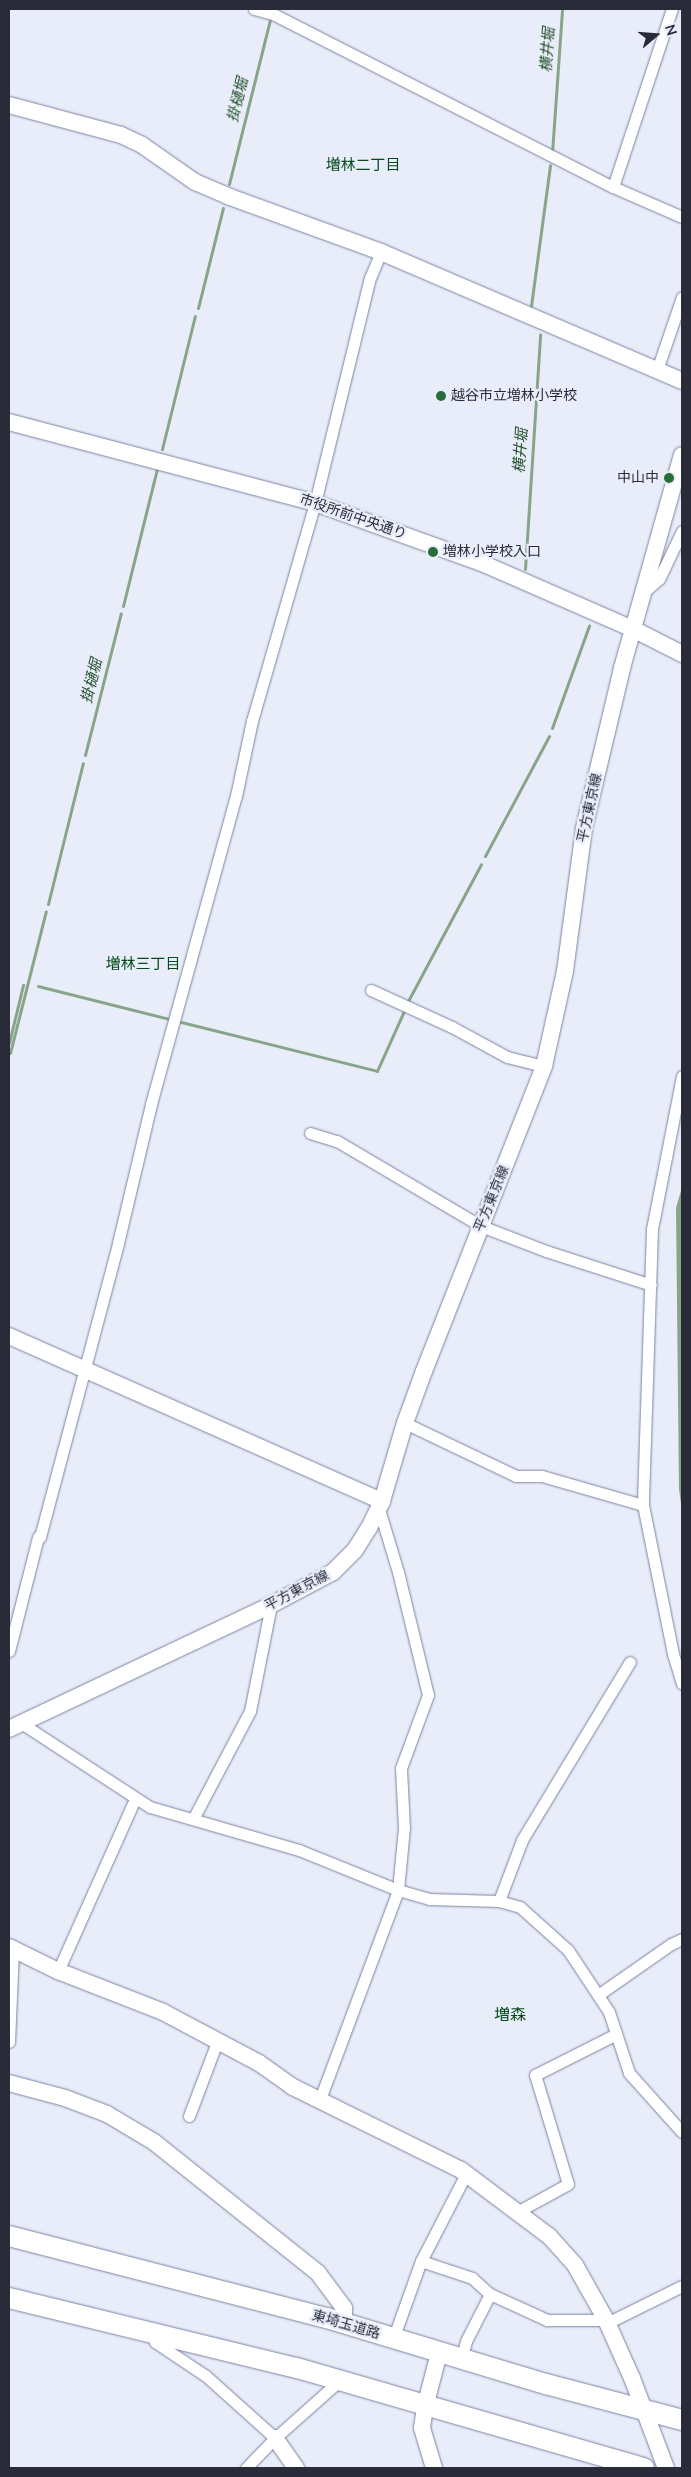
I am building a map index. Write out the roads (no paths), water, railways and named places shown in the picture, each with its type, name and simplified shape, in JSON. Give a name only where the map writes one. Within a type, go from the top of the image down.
[{"type":"highway","name":"東埼玉道路","points":[[9,2236],[344,2324],[439,2353],[682,2420]]},
{"type":"highway","points":[[9,2289],[47,2306]]},
{"type":"highway","points":[[9,2298],[151,2331],[339,2381],[644,2468]]},
{"type":"street","points":[[254,9],[271,13],[613,187],[682,217]]},
{"type":"street","points":[[613,187],[672,9]]},
{"type":"street","points":[[9,105],[121,135],[142,145],[195,182],[234,199],[381,252],[682,381]]},
{"type":"street","points":[[9,1651],[118,1243],[151,1104],[236,796],[252,721],[314,503],[368,287],[381,252]]},
{"type":"street","points":[[657,370],[682,297]]},
{"type":"street","name":"市役所前中央通り","points":[[9,422],[314,503],[484,564],[633,629],[682,654]]},
{"type":"street","name":"平方東京線","points":[[15,1726],[271,1605],[333,1572],[355,1550],[380,1505],[405,1423],[544,1066],[565,971],[584,828],[633,629],[682,455]]},
{"type":"street","points":[[645,591],[659,579],[682,531]]},
{"type":"street","points":[[371,990],[452,1027],[508,1057],[544,1066]]},
{"type":"street","points":[[682,1076],[652,1229],[643,1506],[682,1684]]},
{"type":"street","points":[[310,1133],[337,1141],[481,1226],[546,1251],[651,1285]]},
{"type":"street","points":[[9,1336],[380,1505],[428,1695],[401,1768],[404,1828],[398,1890],[320,2099]]},
{"type":"street","points":[[405,1423],[516,1476],[542,1476],[643,1506]]},
{"type":"street","points":[[193,1819],[250,1711],[271,1605]]},
{"type":"street","points":[[499,1901],[522,1840],[630,1662]]},
{"type":"street","points":[[15,1726],[150,1807],[299,1850],[398,1890],[429,1899],[499,1901],[520,1907],[568,1950],[609,2012],[629,2074],[682,2132]]},
{"type":"street","points":[[58,1971],[135,1799]]},
{"type":"street","points":[[598,1995],[671,1944],[682,1939]]},
{"type":"street","points":[[9,2042],[11,1948],[58,1971],[163,2012],[259,2063],[293,2087],[466,2174],[549,2236],[575,2265],[606,2322],[644,2410],[666,2468]]},
{"type":"street","points":[[517,2212],[568,2184],[535,2075],[616,2034]]},
{"type":"street","points":[[189,2116],[217,2042]]},
{"type":"street","points":[[9,2082],[65,2098],[101,2111],[130,2126],[154,2142],[318,2273],[344,2308],[344,2324]]},
{"type":"street","points":[[393,2339],[422,2261],[466,2174]]},
{"type":"street","points":[[422,2261],[472,2278],[490,2294],[547,2320],[606,2322],[682,2286]]},
{"type":"street","points":[[461,2359],[466,2341],[490,2294]]},
{"type":"street","points":[[151,2331],[155,2342],[206,2376],[275,2438],[296,2468]]},
{"type":"street","points":[[434,2468],[422,2428],[425,2406],[439,2353]]},
{"type":"street","points":[[246,2468],[275,2438],[339,2381]]},
{"type":"waterway","name":"横井堀","points":[[552,153],[562,9]]},
{"type":"waterway","name":"掛樋堀","points":[[229,184],[270,20]]},
{"type":"waterway","name":"横井堀","points":[[531,306],[550,165]]},
{"type":"waterway","name":"掛樋堀","points":[[198,308],[223,208]]},
{"type":"waterway","name":"掛樋堀","points":[[162,449],[195,316]]},
{"type":"waterway","name":"横井堀","points":[[525,569],[540,334]]},
{"type":"waterway","name":"掛樋堀","points":[[123,606],[157,469]]},
{"type":"waterway","name":"掛樋堀","points":[[85,755],[121,613]]},
{"type":"waterway","points":[[552,728],[589,626]]},
{"type":"waterway","points":[[485,856],[549,736]]},
{"type":"waterway","name":"掛樋堀","points":[[48,904],[83,763]]},
{"type":"waterway","points":[[408,1001],[481,864]]},
{"type":"waterway","name":"掛樋堀","points":[[10,1053],[46,911]]},
{"type":"waterway","name":"掛樋堀","points":[[9,1043],[23,985]]},
{"type":"waterway","points":[[38,986],[169,1019]]},
{"type":"waterway","points":[[181,1022],[377,1071],[404,1011]]},
{"type":"place","name":"越谷市立増林小学校","points":[[441,396]]},
{"type":"place","name":"中山中","points":[[669,478]]},
{"type":"place","name":"増林小学校入口","points":[[433,552]]},
{"type":"district","name":"増林二丁目","points":[[363,166]]},
{"type":"district","name":"増林三丁目","points":[[143,965]]},
{"type":"district","name":"増森","points":[[510,2015]]}]
